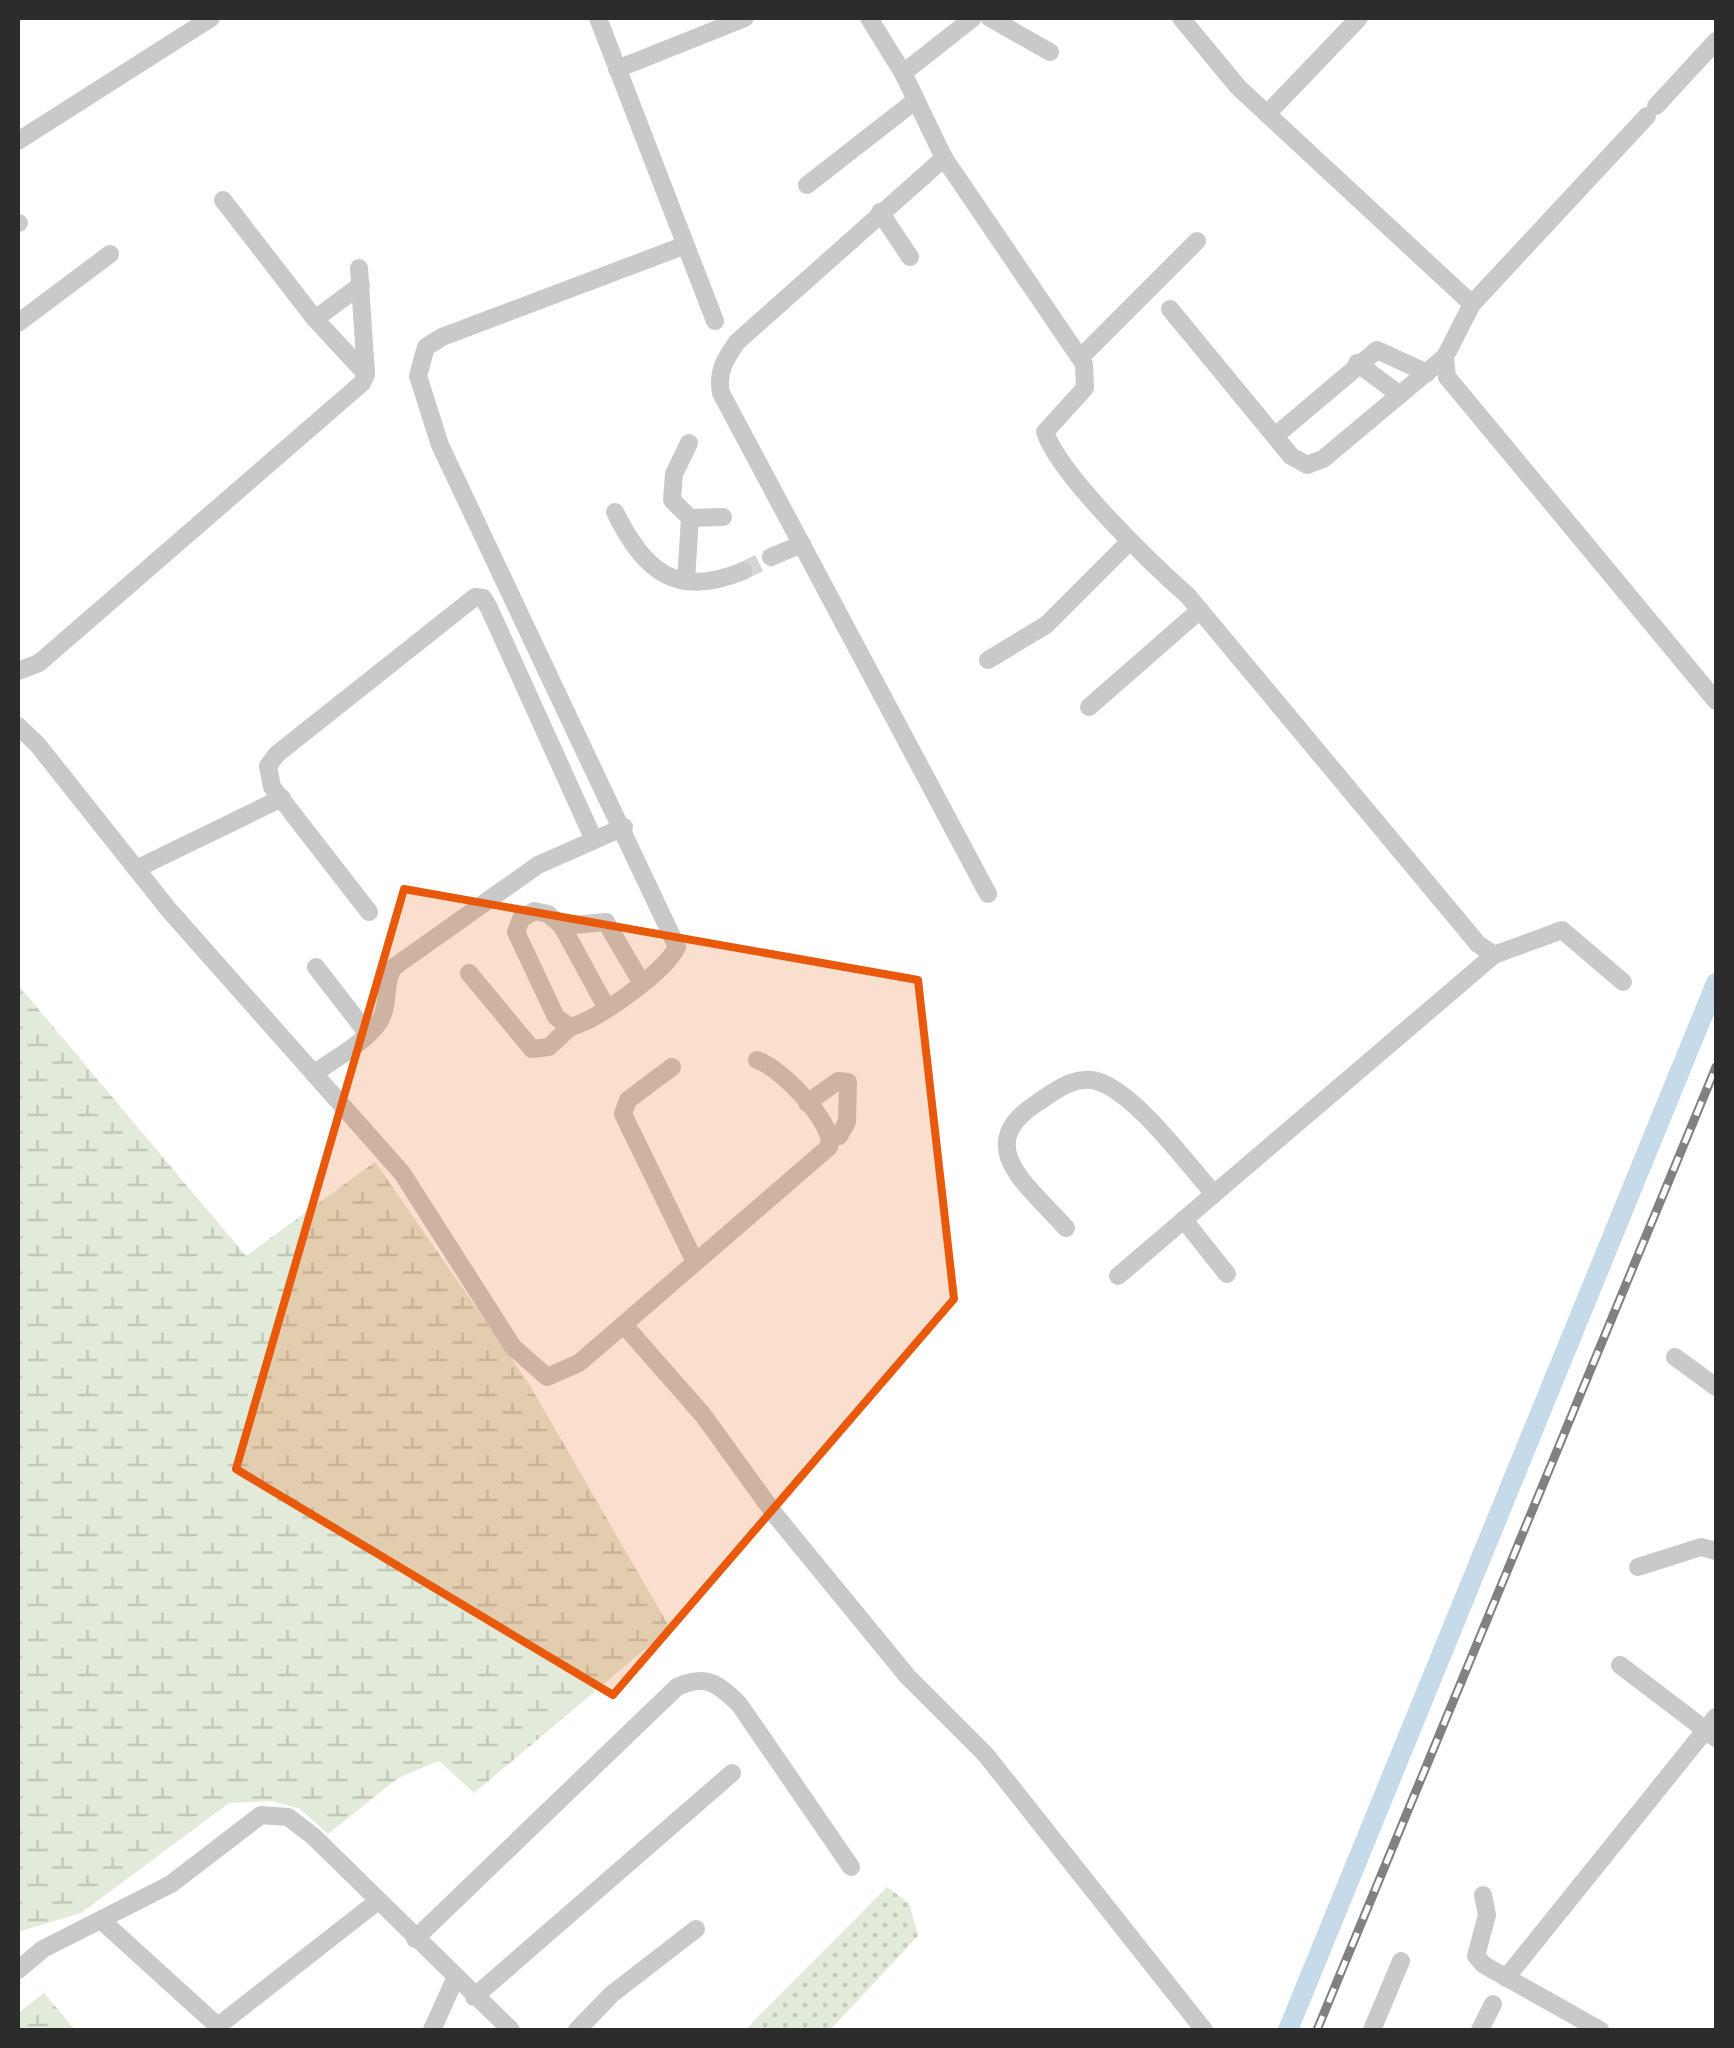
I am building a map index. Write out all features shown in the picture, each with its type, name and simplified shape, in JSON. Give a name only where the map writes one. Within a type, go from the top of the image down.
[{"type":"street","points":[[18,141],[212,18]]},
{"type":"street","points":[[598,18],[714,321]]},
{"type":"street","points":[[617,69],[746,18]]},
{"type":"street","points":[[869,18],[904,74],[944,158],[1088,372],[1084,388],[1045,432],[1052,448],[1130,541],[1200,610],[1478,944],[1494,955]]},
{"type":"street","points":[[904,74],[973,18]]},
{"type":"street","points":[[990,18],[1050,52]]},
{"type":"street","points":[[1181,18],[1238,88],[1472,304]]},
{"type":"street","points":[[1267,114],[1358,18]]},
{"type":"street","points":[[1170,309],[1300,463],[1314,464],[1445,357],[1472,304],[1716,41]]},
{"type":"street","points":[[807,185],[916,100]]},
{"type":"street","points":[[944,158],[737,342],[718,380],[721,393],[988,894]]},
{"type":"street","points":[[223,200],[314,319],[366,374]]},
{"type":"street","points":[[880,212],[910,257]]},
{"type":"street","points":[[1080,357],[1197,241]]},
{"type":"street","points":[[470,974],[532,1049],[549,1046],[570,1027],[606,1007],[664,966],[677,947],[624,827],[440,445],[418,376],[426,347],[442,337],[683,246]]},
{"type":"street","points":[[18,323],[110,254]]},
{"type":"street","points":[[18,671],[40,663],[358,390],[366,374],[360,277],[314,319]]},
{"type":"street","points":[[1275,436],[1357,363],[1383,350],[1426,373]]},
{"type":"street","points":[[1445,357],[1447,377],[1716,701]]},
{"type":"street","points":[[1357,363],[1400,395]]},
{"type":"street","points":[[689,443],[670,488],[676,509],[690,518],[722,517]]},
{"type":"street","points":[[615,512],[634,550],[648,566],[686,580],[718,581],[743,570]]},
{"type":"street","points":[[686,580],[690,518]]},
{"type":"street","points":[[988,660],[1046,625],[1130,541]]},
{"type":"street","points":[[771,557],[802,544]]},
{"type":"street","points":[[369,912],[267,776],[277,754],[465,603],[483,598],[594,840]]},
{"type":"street","points":[[1089,707],[1200,610]]},
{"type":"street","points":[[18,726],[37,744],[136,869],[402,1172],[503,1332],[536,1372],[546,1377],[567,1371],[624,1325],[812,1164],[832,1137],[839,1136],[847,1122],[848,1082],[838,1081],[807,1102]]},
{"type":"street","points":[[136,869],[282,798]]},
{"type":"street","points":[[314,1074],[382,1019],[388,977],[394,967],[512,882],[624,827]]},
{"type":"street","points":[[570,1027],[556,1017],[516,932],[520,919],[534,910],[548,914],[562,926],[606,1007]]},
{"type":"street","points":[[562,926],[606,922],[641,982]]},
{"type":"street","points":[[1118,1276],[1494,955],[1562,930],[1623,982]]},
{"type":"street","points":[[316,967],[367,1033]]},
{"type":"street","points":[[758,1060],[778,1071],[832,1137]]},
{"type":"street","points":[[672,1067],[628,1100],[623,1114],[696,1262]]},
{"type":"street","points":[[1066,1228],[1011,1164],[1004,1145],[1015,1117],[1065,1085],[1091,1080],[1128,1100],[1214,1194]]},
{"type":"street","points":[[1184,1220],[1228,1274]]},
{"type":"street","points":[[624,1325],[712,1425],[776,1516],[908,1677],[986,1755],[1204,2030]]},
{"type":"street","points":[[1675,1357],[1716,1387]]},
{"type":"street","points":[[1638,1567],[1700,1547],[1716,1551]]},
{"type":"street","points":[[1506,1978],[1713,1728],[1620,1665]]},
{"type":"street","points":[[415,1939],[677,1687],[696,1678],[715,1682],[739,1704],[851,1867]]},
{"type":"street","points":[[474,1997],[732,1773]]},
{"type":"street","points":[[18,1970],[43,1949],[171,1884],[254,1819],[270,1813],[298,1824],[510,2030]]},
{"type":"street","points":[[1482,1895],[1486,1915],[1476,1956],[1506,1978],[1600,2030]]},
{"type":"street","points":[[101,1920],[220,2028],[378,1901]]},
{"type":"street","points":[[577,2030],[612,1994],[696,1928]]},
{"type":"street","points":[[1372,2030],[1402,1961]]},
{"type":"street","points":[[432,2030],[454,1979]]},
{"type":"street","points":[[1480,2030],[1493,2004]]},
{"type":"highlighted area","points":[[404,889],[918,980],[954,1299],[613,1695],[236,1469]]},
{"type":"green space","points":[[18,985],[246,1256],[375,1162],[529,1384],[670,1628],[474,1793],[439,1761],[398,1778],[328,1834],[300,1809],[273,1801],[229,1803],[81,1913],[18,1932]]},
{"type":"green space","points":[[887,1887],[909,1903],[918,1936],[830,2030],[745,2030]]},
{"type":"green space","points":[[44,1993],[75,2030],[18,2030],[18,2013]]},
{"type":"waterway","points":[[1288,2030],[1716,983]]},
{"type":"tunnel","points":[[743,571],[771,557]]},
{"type":"railway","points":[[1317,2030],[1716,1067]]}]
